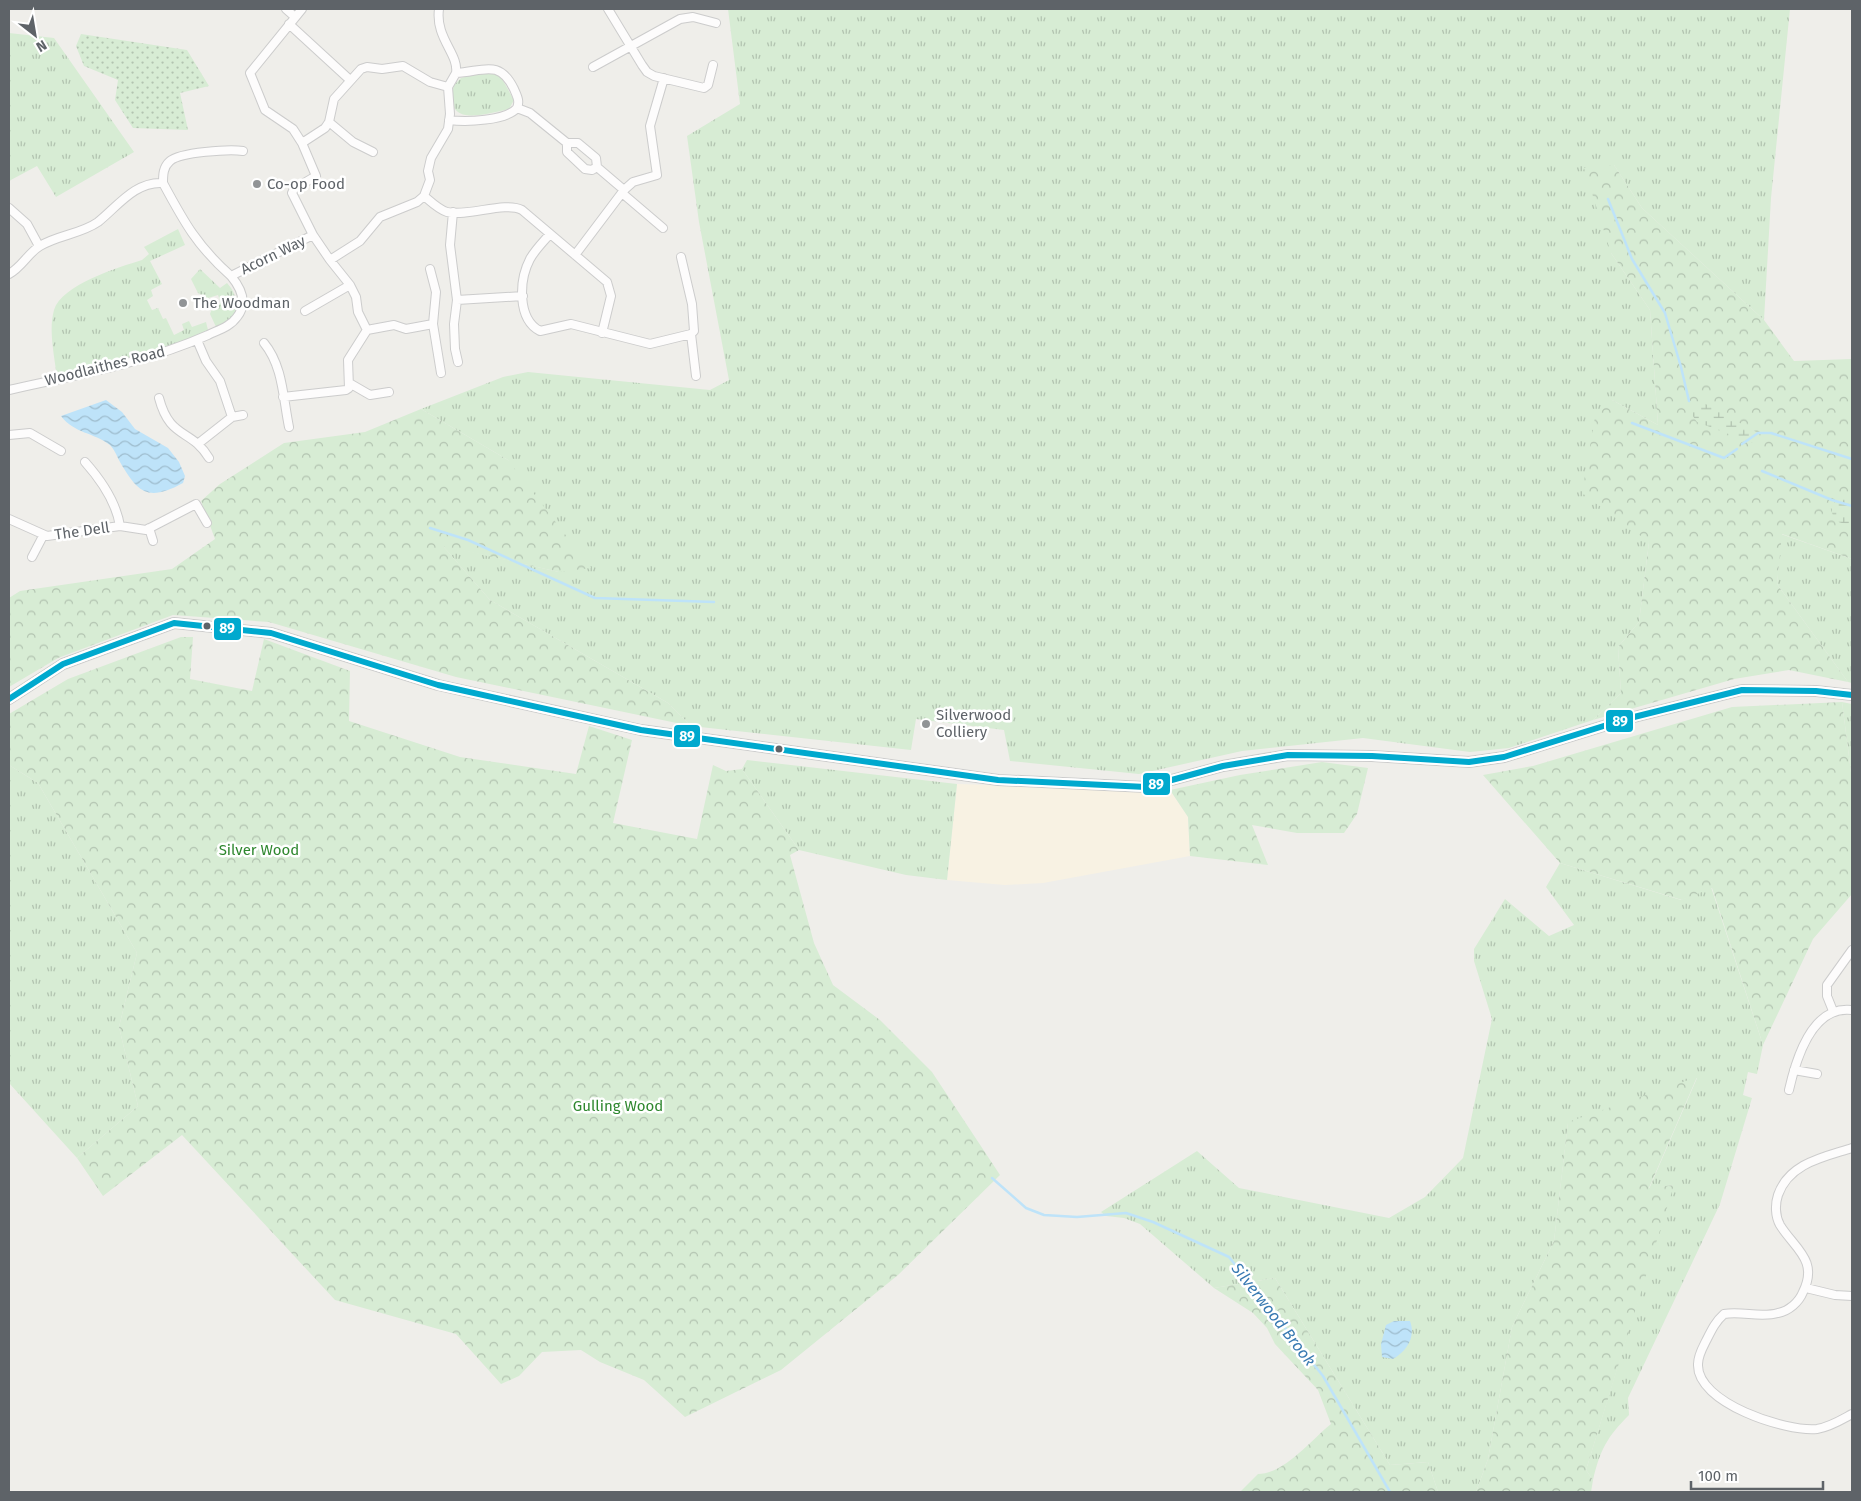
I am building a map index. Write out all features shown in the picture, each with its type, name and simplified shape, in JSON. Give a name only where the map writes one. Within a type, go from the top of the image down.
[{"type":"street","points":[[286,9],[294,17]]},
{"type":"street","points":[[302,9],[250,73],[265,110],[293,129],[302,143],[316,176],[294,189],[292,193],[313,236],[350,285],[356,297],[358,312],[367,330]]},
{"type":"street","points":[[330,260],[360,241],[380,217],[416,202],[424,196],[430,180],[428,171],[431,158],[444,137],[450,120],[448,87],[456,73],[455,61],[440,30],[439,9]]},
{"type":"street","points":[[608,9],[647,72],[704,88],[708,85],[713,65]]},
{"type":"street","points":[[692,17],[695,9]]},
{"type":"street","points":[[593,67],[680,19],[692,17],[716,23]]},
{"type":"street","points":[[289,24],[350,80]]},
{"type":"street","points":[[302,143],[319,133],[329,122],[334,99],[350,80],[367,67],[382,69],[403,66],[430,82],[448,87]]},
{"type":"street","points":[[450,120],[480,122],[508,115],[517,108],[518,100],[509,80],[502,72],[487,68],[456,73]]},
{"type":"street","points":[[575,255],[623,191],[633,182],[657,175],[650,126],[664,78]]},
{"type":"street","points":[[517,108],[538,119],[567,143],[578,143],[596,158],[598,162],[596,168]]},
{"type":"street","points":[[329,122],[353,142],[374,152]]},
{"type":"street","points":[[567,143],[567,152],[585,169],[596,168]]},
{"type":"street","points":[[9,274],[16,270],[39,246],[88,227],[132,193],[155,182],[163,183],[165,167],[175,157],[233,150],[243,151]]},
{"type":"street","points":[[596,168],[663,228]]},
{"type":"street","name":"Acorn Way","points":[[163,183],[187,229],[212,259],[231,276],[313,236]]},
{"type":"street","points":[[424,196],[445,212],[482,212],[491,209],[517,207],[607,282],[611,296],[602,333]]},
{"type":"street","points":[[9,208],[27,224],[39,246]]},
{"type":"street","points":[[453,212],[450,245],[457,300],[454,324],[455,350],[458,362]]},
{"type":"street","points":[[550,234],[530,258],[523,296],[527,320],[540,331],[572,324],[650,344],[691,334]]},
{"type":"street","points":[[681,258],[694,318],[694,331],[691,334],[696,376]]},
{"type":"street","points":[[430,269],[436,292],[433,324],[441,373]]},
{"type":"street","name":"Woodlaithes Road","points":[[9,391],[131,362],[196,340],[232,324],[239,316],[243,297],[240,287],[231,276]]},
{"type":"street","points":[[305,311],[350,285]]},
{"type":"street","points":[[457,300],[523,296]]},
{"type":"street","points":[[283,397],[346,390],[351,384],[348,360],[367,330],[394,325],[406,329],[433,324]]},
{"type":"street","points":[[196,340],[206,361],[220,381],[232,417]]},
{"type":"street","points":[[264,343],[280,372],[289,427]]},
{"type":"street","points":[[351,384],[366,394],[389,392]]},
{"type":"street","points":[[159,398],[169,424],[181,434],[199,443],[209,458]]},
{"type":"street","points":[[199,443],[232,417],[243,415]]},
{"type":"street","points":[[9,435],[33,433],[61,450]]},
{"type":"street","points":[[85,462],[104,486],[118,512],[120,526]]},
{"type":"street","name":"The Dell","points":[[9,519],[43,536],[86,532],[120,526],[141,530],[149,528],[196,504],[207,523]]},
{"type":"street","points":[[149,528],[153,541]]},
{"type":"street","name":"The Dell","points":[[32,557],[43,536]]},
{"type":"street","points":[[9,699],[63,664],[174,622],[271,633],[438,685],[641,730],[998,780],[1146,787],[1223,766],[1288,755],[1372,756],[1469,762],[1484,761],[1626,719],[1742,690],[1816,691],[1852,695]]},
{"type":"street","points":[[1833,1011],[1827,996],[1827,985],[1852,950]]},
{"type":"street","points":[[1789,1090],[1800,1050],[1820,1022],[1833,1011],[1852,1010]]},
{"type":"street","points":[[1794,1070],[1817,1074]]},
{"type":"street","points":[[1852,1148],[1804,1165],[1785,1181],[1778,1196],[1776,1210],[1779,1222],[1806,1260],[1808,1268],[1806,1288],[1794,1304],[1777,1314],[1733,1312],[1724,1314],[1718,1319],[1700,1354],[1698,1365],[1700,1374],[1714,1394],[1723,1400],[1786,1427],[1818,1428],[1833,1425],[1852,1414]]},
{"type":"street","points":[[1806,1288],[1835,1295],[1852,1296]]},
{"type":"shaded area","points":[[957,784],[1170,790],[1188,817],[1190,856],[1043,883],[1005,885],[947,880]]},
{"type":"green space","points":[[728,9],[1790,9],[1771,198],[1764,320],[1642,208],[1614,165],[1611,253],[1650,310],[1658,425],[1612,400],[1649,542],[1639,622],[1618,647],[1621,693],[1593,720],[1509,748],[1470,752],[1363,738],[1242,751],[1139,774],[1010,761],[1004,730],[916,719],[911,750],[691,726],[668,703],[490,600],[442,545],[559,572],[508,460],[421,409],[503,377],[528,372],[710,390],[729,380],[699,222],[687,136],[740,104]]},
{"type":"green space","points":[[9,33],[54,38],[134,152],[56,197],[37,166],[9,181]]},
{"type":"green space","points":[[81,34],[187,50],[209,86],[180,93],[188,130],[133,128],[115,100],[118,80],[84,66],[76,46]]},
{"type":"green space","points":[[487,71],[501,77],[514,100],[509,109],[478,115],[460,113],[454,108],[452,99],[454,85],[461,78]]},
{"type":"green space","points":[[1614,165],[1642,208],[1764,320],[1794,361],[1852,359],[1852,559],[1782,534],[1777,584],[1848,682],[1789,670],[1734,679],[1593,720],[1621,693],[1618,647],[1639,622],[1649,542],[1582,493],[1595,417],[1612,400],[1658,425],[1650,310],[1611,253],[1584,168]]},
{"type":"green space","points":[[178,229],[185,245],[150,261],[162,284],[151,290],[153,296],[147,300],[152,310],[158,308],[163,319],[166,318],[174,335],[184,330],[182,324],[189,321],[192,327],[206,322],[209,334],[175,348],[57,379],[52,344],[52,318],[59,301],[67,293],[92,278],[142,260],[149,254],[144,247]]},
{"type":"green space","points":[[200,269],[220,288],[227,283],[234,293],[236,302],[232,324],[217,329],[210,314],[212,308],[221,303],[218,295],[208,298],[198,293],[191,279]]},
{"type":"green space","points":[[1689,401],[1702,402],[1758,433],[1752,443],[1697,422],[1686,406]]},
{"type":"green space","points":[[421,409],[508,460],[591,568],[559,572],[443,546],[490,600],[668,703],[691,726],[456,677],[269,622],[173,615],[58,658],[9,687],[9,598],[20,591],[172,569],[215,539],[201,501],[220,484],[284,443],[365,432]]},
{"type":"green space","points":[[1841,496],[1852,500],[1852,526],[1835,521],[1830,507]]},
{"type":"green space","points":[[1781,534],[1852,559],[1852,683],[1848,682],[1777,584]]},
{"type":"green space","name":"Gulling Wood","points":[[181,637],[193,637],[190,679],[252,691],[264,639],[350,671],[349,721],[460,757],[576,774],[589,726],[632,740],[613,823],[697,839],[713,765],[726,771],[742,769],[799,850],[790,855],[814,943],[833,985],[880,1020],[932,1072],[1000,1175],[898,1275],[781,1370],[685,1417],[644,1380],[600,1362],[581,1350],[542,1352],[519,1376],[501,1384],[456,1334],[335,1300],[182,1135],[103,1196],[77,1158],[138,1106],[119,1027],[137,953],[38,783],[9,765],[9,714],[68,679]]},
{"type":"green space","points":[[1842,702],[1852,704],[1852,780]]},
{"type":"green space","points":[[1842,702],[1852,780],[1852,894],[1813,939],[1763,1045],[1712,888],[1682,900],[1560,863],[1483,775],[1533,766],[1732,707]]},
{"type":"green space","points":[[747,760],[957,784],[947,880],[906,875],[799,850],[742,769]]},
{"type":"green space","points":[[1322,762],[1368,768],[1357,814],[1344,833],[1297,833],[1252,825],[1268,865],[1190,856],[1188,817],[1170,790],[1240,775]]},
{"type":"green space","points":[[9,765],[38,783],[137,953],[119,1027],[138,1106],[77,1158],[9,1083]]},
{"type":"green space","points":[[1560,863],[1681,900],[1711,887],[1763,1045],[1757,1074],[1748,1072],[1743,1095],[1752,1098],[1720,1204],[1628,1398],[1629,1415],[1605,1444],[1598,1460],[1593,1480],[1586,1470],[1673,1185],[1649,1189],[1697,1078],[1568,1123],[1554,1241],[1512,1327],[1488,1459],[1476,1492],[1438,1492],[1428,1462],[1390,1465],[1275,1278],[1214,1288],[1140,1224],[1124,1218],[1106,1216],[1101,1212],[1197,1151],[1239,1188],[1389,1218],[1425,1197],[1463,1158],[1492,1019],[1474,961],[1474,949],[1505,899],[1549,936],[1574,925],[1546,887]]},
{"type":"green space","points":[[1697,1077],[1649,1188],[1674,1185],[1586,1470],[1593,1480],[1591,1492],[1476,1492],[1488,1459],[1512,1327],[1554,1241],[1568,1122]]},
{"type":"green space","points":[[1275,1278],[1390,1465],[1428,1462],[1438,1492],[1240,1492],[1258,1474],[1268,1473],[1287,1463],[1331,1424],[1318,1390],[1275,1344],[1267,1328],[1253,1313],[1214,1288]]},
{"type":"water","points":[[106,400],[122,412],[135,429],[168,448],[179,462],[185,476],[183,483],[161,492],[152,493],[145,491],[126,473],[110,445],[78,430],[61,416]]},
{"type":"water","points":[[1394,1321],[1410,1321],[1412,1333],[1406,1348],[1393,1359],[1382,1357],[1381,1344],[1386,1325]]},
{"type":"waterway","points":[[1608,199],[1632,259],[1665,313],[1689,401]]},
{"type":"waterway","points":[[1632,423],[1724,458],[1737,449]]},
{"type":"waterway","points":[[1742,444],[1758,433],[1771,433],[1852,459]]},
{"type":"waterway","points":[[1762,471],[1832,500],[1852,506]]},
{"type":"waterway","points":[[430,528],[468,540],[595,598],[714,602]]},
{"type":"waterway","name":"Silverwood Brook","points":[[992,1178],[1026,1208],[1044,1215],[1077,1217],[1126,1213],[1153,1222],[1229,1257],[1323,1376],[1390,1492]]},
{"type":"transit line","name":"89","points":[[9,699],[63,664],[174,623],[271,633],[438,685],[641,730],[998,780],[1146,787],[1223,766],[1288,755],[1372,756],[1469,762],[1504,757],[1626,719],[1742,690],[1816,691],[1852,695]]},
{"type":"place","name":"Co-op Food","points":[[257,184]]},
{"type":"place","name":"The Woodman","points":[[183,303]]},
{"type":"place","name":"Silverwood Colliery","points":[[926,724]]},
{"type":"park label","name":"Silver Wood","points":[[259,850]]}]
